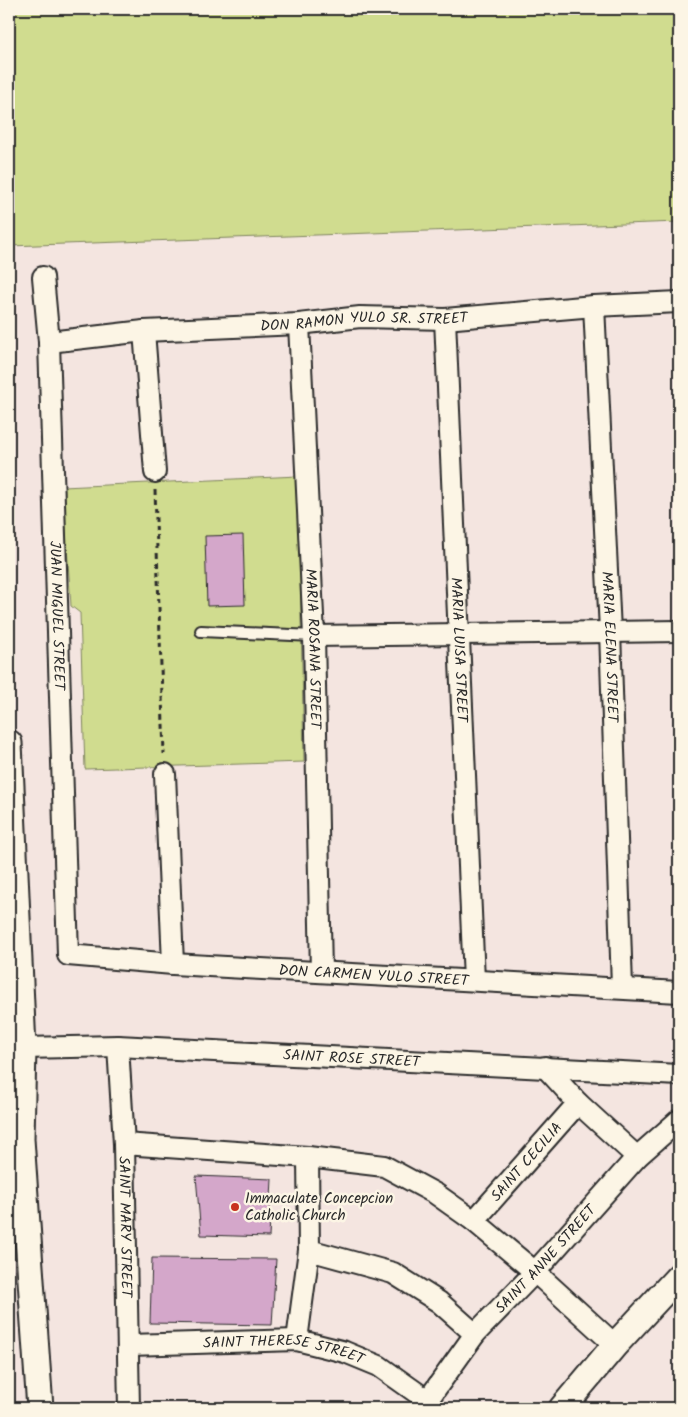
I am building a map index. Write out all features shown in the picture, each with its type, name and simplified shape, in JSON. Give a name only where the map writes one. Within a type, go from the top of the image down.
[{"type":"street","name":"JUAN MIGUEL STREET","points":[[43,277],[49,342],[68,955]]},
{"type":"street","name":"DON RAMON YULO SR. STREET","points":[[49,342],[144,331],[299,324],[360,317],[445,319],[594,306],[679,302]]},
{"type":"street","name":"MARIA ELENA STREET","points":[[594,306],[610,631],[622,987]]},
{"type":"street","name":"MARIA LUISA STREET","points":[[445,319],[474,980]]},
{"type":"street","name":"MARIA ROSANA STREET","points":[[299,324],[314,636],[321,972]]},
{"type":"street","points":[[144,331],[154,472]]},
{"type":"street","points":[[314,636],[679,631]]},
{"type":"street","points":[[9,743],[22,1048],[15,1138],[40,1408]]},
{"type":"street","points":[[165,774],[173,964]]},
{"type":"street","name":"DON CARMEN YULO STREET","points":[[68,955],[173,964],[622,987],[679,992]]},
{"type":"street","name":"SAINT ROSE STREET","points":[[22,1048],[118,1046],[679,1075]]},
{"type":"street","name":"SAINT MARY STREET","points":[[118,1046],[124,1144],[129,1408]]},
{"type":"street","points":[[545,1067],[578,1103],[637,1157]]},
{"type":"street","name":"SAINT CECILIA","points":[[474,1221],[578,1103]]},
{"type":"street","name":"SAINT ANNE STREET","points":[[424,1404],[475,1334],[536,1272],[637,1157],[679,1120]]},
{"type":"street","points":[[124,1144],[308,1157],[384,1166],[436,1194],[474,1221],[536,1272],[615,1345]]},
{"type":"street","points":[[297,1340],[309,1250],[308,1157]]},
{"type":"street","points":[[309,1250],[394,1273],[439,1302],[475,1334]]},
{"type":"street","points":[[562,1408],[615,1345],[679,1276]]},
{"type":"street","name":"SAINT THERESE STREET","points":[[129,1345],[297,1340],[345,1352],[379,1366],[424,1404]]},
{"type":"lane","points":[[201,631],[314,636]]},
{"type":"path","points":[[154,472],[165,774]]},
{"type":"green space","points":[[9,9],[679,9],[679,222],[9,246]]},
{"type":"green space","points":[[298,476],[304,762],[85,769],[80,613],[71,606],[63,487]]},
{"type":"building","points":[[243,535],[245,605],[207,606],[205,536]]},
{"type":"building","name":"Immaculate Concepcion Catholic Church","points":[[196,1176],[272,1179],[269,1237],[201,1235]]},
{"type":"building","points":[[152,1258],[276,1259],[272,1325],[150,1323]]},
{"type":"place","name":"Immaculate Concepcion Catholic Church","points":[[235,1207]]}]
